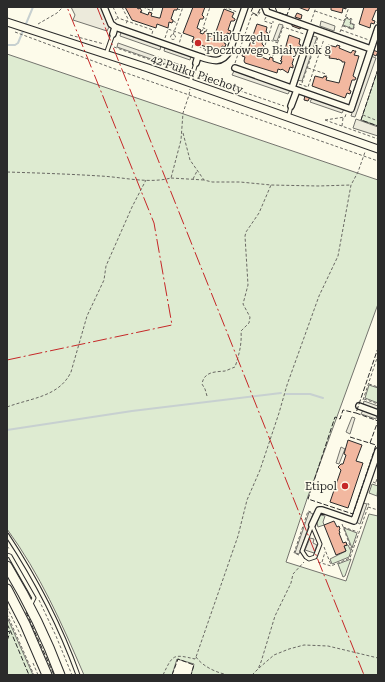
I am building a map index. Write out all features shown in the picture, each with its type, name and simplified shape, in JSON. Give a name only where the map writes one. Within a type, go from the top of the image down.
[{"type":"highway","points":[[7,566],[30,605],[60,675]]},
{"type":"highway","points":[[20,587],[8,590],[25,624],[47,675]]},
{"type":"street","points":[[104,7],[111,24],[115,27],[215,61],[227,56],[245,7]]},
{"type":"street","points":[[265,7],[267,12],[311,31],[371,49]]},
{"type":"street","name":"42 Pułku Piechoty","points":[[7,22],[19,30],[106,54],[378,149]]},
{"type":"street","points":[[113,34],[115,27]]},
{"type":"street","points":[[234,66],[351,109],[378,28]]},
{"type":"street","points":[[289,107],[311,31]]},
{"type":"street","points":[[196,63],[198,56]]},
{"type":"street","points":[[359,406],[378,413]]},
{"type":"street","points":[[312,525],[319,510],[354,521],[378,451]]},
{"type":"lane","points":[[106,54],[113,34]]},
{"type":"lane","points":[[189,83],[196,63]]},
{"type":"lane","points":[[288,118],[289,107]]},
{"type":"lane","points":[[312,525],[320,544],[315,557],[309,559],[302,552],[312,525]]},
{"type":"lane","points":[[7,535],[29,569],[45,598],[65,641],[78,675]]},
{"type":"lane","points":[[7,555],[10,556],[34,598],[30,605]]},
{"type":"path","points":[[36,26],[64,7]]},
{"type":"path","points":[[113,7],[118,18],[153,30],[152,32]]},
{"type":"path","points":[[122,7],[128,19],[127,22]]},
{"type":"path","points":[[141,10],[143,7],[151,12],[153,7]]},
{"type":"path","points":[[173,35],[183,7]]},
{"type":"path","points":[[200,31],[202,31],[210,7]]},
{"type":"path","points":[[224,7],[240,12]]},
{"type":"path","points":[[312,16],[316,7]]},
{"type":"path","points":[[314,11],[344,21],[349,8],[346,8]]},
{"type":"path","points":[[177,9],[182,10]]},
{"type":"path","points":[[234,66],[251,14],[266,16],[264,21],[273,24]]},
{"type":"path","points":[[346,17],[352,19],[349,28]]},
{"type":"path","points":[[276,22],[274,21],[263,52],[272,56],[283,27],[307,35],[307,33],[311,31],[318,37],[302,84]]},
{"type":"path","points":[[173,22],[178,23]]},
{"type":"path","points":[[342,26],[353,30],[355,24],[350,23]]},
{"type":"path","points":[[203,28],[207,29],[206,32]]},
{"type":"path","points":[[164,40],[168,29],[175,31],[182,34],[178,45],[182,46]]},
{"type":"path","points":[[19,30],[189,95],[378,161]]},
{"type":"path","points":[[341,30],[370,40]]},
{"type":"path","points":[[267,39],[278,42]]},
{"type":"path","points":[[294,87],[302,84],[308,86],[324,39]]},
{"type":"path","points":[[192,46],[193,44],[206,49]]},
{"type":"path","points":[[111,47],[189,74]]},
{"type":"path","points":[[238,53],[242,55]]},
{"type":"path","points":[[308,67],[326,74],[326,76]]},
{"type":"path","points":[[194,75],[289,107]]},
{"type":"path","points":[[170,178],[182,132],[183,113],[189,95],[189,83]]},
{"type":"path","points":[[342,126],[343,117],[345,117],[346,111]]},
{"type":"path","points":[[363,115],[378,121]]},
{"type":"path","points":[[343,117],[325,120],[378,139]]},
{"type":"path","points":[[182,132],[190,160],[204,180]]},
{"type":"path","points":[[196,657],[238,536],[247,500],[260,470],[287,386],[319,296],[338,256],[351,185],[358,172],[367,145]]},
{"type":"path","points":[[193,179],[197,171]]},
{"type":"path","points":[[7,172],[100,176],[146,180],[161,180],[170,178],[193,179],[271,185],[351,185]]},
{"type":"path","points":[[7,407],[54,391],[68,378],[87,316],[104,280],[106,266],[132,207],[146,180]]},
{"type":"path","points":[[207,396],[202,380],[208,374],[235,367],[240,354],[242,331],[249,323],[250,317],[243,304],[248,286],[246,232],[260,213],[271,185]]},
{"type":"path","points":[[378,355],[363,399],[378,404]]},
{"type":"path","points":[[368,384],[378,387]]},
{"type":"path","points":[[378,475],[375,483],[378,484]]},
{"type":"path","points":[[314,560],[331,566],[350,558],[369,504],[364,502]]},
{"type":"path","points":[[368,507],[378,510]]},
{"type":"path","points":[[302,557],[294,553],[296,546],[308,511],[316,514]]},
{"type":"path","points":[[340,520],[352,551]]},
{"type":"path","points":[[340,527],[343,526],[359,532]]},
{"type":"path","points":[[323,542],[331,566]]},
{"type":"path","points":[[7,546],[12,553]]},
{"type":"path","points":[[322,563],[326,551]]},
{"type":"path","points":[[258,669],[270,636],[275,616],[291,583],[293,574],[302,563],[306,561],[303,559]]},
{"type":"path","points":[[37,595],[72,675]]},
{"type":"path","points":[[7,607],[22,639]]},
{"type":"path","points":[[7,614],[34,675]]},
{"type":"path","points":[[252,675],[274,654],[304,645],[328,646],[378,658]]},
{"type":"path","points":[[163,675],[169,662],[175,656],[181,655],[195,659],[196,657]]},
{"type":"path","points":[[196,657],[209,668],[223,674],[230,675]]},
{"type":"path","points":[[32,662],[38,675]]},
{"type":"green space","points":[[346,18],[351,20],[350,23],[354,25],[353,29],[343,25]]},
{"type":"green space","points":[[7,54],[378,180],[378,304],[307,499],[286,562],[346,581],[369,514],[378,516],[378,675],[191,675],[194,664],[177,659],[172,675],[84,675],[59,618],[30,564],[7,529]]},
{"type":"green space","points":[[378,69],[378,126],[361,120]]},
{"type":"green space","points":[[369,385],[378,388],[378,403],[365,398]]},
{"type":"green space","points":[[372,484],[378,486],[377,496],[369,493]]},
{"type":"green space","points":[[319,516],[325,516],[323,522],[324,525],[318,527],[317,523]]},
{"type":"green space","points":[[344,528],[357,533],[352,548]]},
{"type":"green space","points":[[348,545],[351,551],[349,557],[332,564],[330,559],[346,551],[344,546]]},
{"type":"green space","points":[[351,559],[345,576],[343,577],[338,564]]},
{"type":"green space","points":[[7,617],[33,675],[7,675]]},
{"type":"shaded area","points":[[71,7],[102,7],[109,27],[107,31],[73,20],[75,15]]},
{"type":"shaded area","points":[[321,21],[335,26],[334,31],[320,26]]},
{"type":"shaded area","points":[[279,24],[283,25],[277,41],[273,40]]},
{"type":"shaded area","points":[[121,32],[161,45],[160,50],[120,36]]},
{"type":"shaded area","points":[[313,36],[317,37],[302,81],[297,80]]},
{"type":"shaded area","points":[[118,43],[186,67],[185,71],[117,47]]},
{"type":"shaded area","points":[[165,47],[191,56],[190,60],[164,51]]},
{"type":"shaded area","points":[[371,56],[376,58],[355,117],[351,116]]},
{"type":"shaded area","points":[[234,71],[290,90],[288,94],[232,75]]},
{"type":"shaded area","points":[[312,98],[344,109],[342,113],[310,102]]},
{"type":"shaded area","points":[[356,119],[378,127],[378,136],[353,128]]},
{"type":"shaded area","points":[[364,401],[378,406],[378,410],[363,405]]},
{"type":"shaded area","points":[[363,410],[377,415],[376,419],[361,414]]},
{"type":"shaded area","points":[[352,417],[355,418],[350,434],[346,432]]},
{"type":"shaded area","points":[[341,447],[345,449],[339,464],[336,463]]},
{"type":"shaded area","points":[[363,503],[367,504],[360,524],[356,522]]},
{"type":"shaded area","points":[[309,512],[313,514],[299,554],[295,553]]},
{"type":"shaded area","points":[[310,538],[314,539],[313,543],[317,545],[314,553],[305,550]]},
{"type":"building","points":[[125,7],[137,7],[142,11],[140,12],[148,15],[149,12],[152,13],[151,16],[160,18],[163,7],[178,7],[177,10],[174,10],[171,19],[173,21],[172,23],[169,22],[168,28],[157,24],[156,28],[132,20]]},
{"type":"building","points":[[193,7],[205,7],[202,15],[204,17],[203,19],[200,19],[197,28],[201,30],[200,33],[203,34],[205,31],[207,32],[207,35],[214,37],[224,9],[234,13],[232,17],[235,20],[231,21],[228,30],[231,31],[230,34],[227,33],[224,43],[226,44],[225,47],[222,46],[221,50],[218,51],[192,42],[194,37],[183,33]]},
{"type":"building","points":[[298,7],[310,7],[308,11]]},
{"type":"building","points":[[331,7],[346,7],[346,9],[343,8],[342,13],[331,10]]},
{"type":"building","points":[[364,7],[378,7],[378,11],[376,10],[372,20],[375,21],[374,24],[371,23],[370,28],[359,24]]},
{"type":"building","points":[[297,13],[302,15],[301,19],[295,17]]},
{"type":"building","points":[[257,24],[267,27],[266,32],[268,33],[267,36],[264,35],[262,44],[264,46],[263,49],[260,48],[257,55],[269,60],[270,57],[273,58],[273,61],[281,64],[282,61],[280,61],[282,59],[289,35],[300,39],[299,44],[301,45],[300,47],[297,47],[296,52],[298,53],[295,55],[292,64],[293,68],[290,67],[288,73],[282,69],[278,69],[277,73],[245,63],[245,57],[242,56],[243,53],[245,54],[247,52]]},
{"type":"building","points":[[292,24],[301,27],[300,29],[292,26]]},
{"type":"building","points":[[328,45],[336,47],[337,45],[340,46],[339,48],[351,53],[353,50],[356,51],[354,55],[359,56],[353,76],[356,78],[355,80],[352,80],[349,90],[351,91],[350,94],[347,93],[345,98],[312,86],[315,76],[323,78],[324,76],[327,77],[326,80],[339,83],[345,62],[338,59],[329,58],[330,56],[325,55]]},
{"type":"building","points":[[373,50],[378,52],[376,56],[372,54]]},
{"type":"building","points":[[305,95],[310,97],[308,101],[304,100]]},
{"type":"building","name":"Etipol","points":[[348,440],[362,445],[356,461],[363,463],[348,508],[330,502],[341,470],[338,467],[343,464],[346,455],[344,454]]},
{"type":"building","points":[[334,521],[337,527],[339,526],[339,533],[343,543],[346,542],[347,545],[344,546],[346,551],[336,555],[324,525]]},
{"type":"waterway","points":[[7,45],[15,45],[18,43],[33,7]]},
{"type":"waterway","points":[[7,430],[132,411],[281,393]]},
{"type":"waterway","points":[[286,394],[310,394],[323,398]]},
{"type":"fence","points":[[253,7],[251,12],[257,15],[261,7],[259,7]]},
{"type":"fence","points":[[275,7],[277,12],[287,15],[290,7]]},
{"type":"fence","points":[[378,69],[361,120],[378,126]]},
{"type":"fence","points":[[370,443],[378,421],[356,413],[378,348]]},
{"type":"fence","points":[[350,437],[376,445],[353,514],[308,499],[335,417],[340,419],[343,410],[356,413]]},
{"type":"fence","points":[[26,612],[54,675]]},
{"type":"fence","points":[[7,624],[29,675]]},
{"type":"fence","points":[[7,631],[10,632],[7,641]]},
{"type":"fence","points":[[172,675],[178,659],[194,665],[191,675]]},
{"type":"power","points":[[7,360],[172,325],[154,223],[67,7]]},
{"type":"power","points":[[97,7],[364,675]]},
{"type":"place","name":"Filia Urzędu Pocztowego Białystok 8","points":[[198,43]]},
{"type":"place","name":"Etipol","points":[[345,486]]}]
